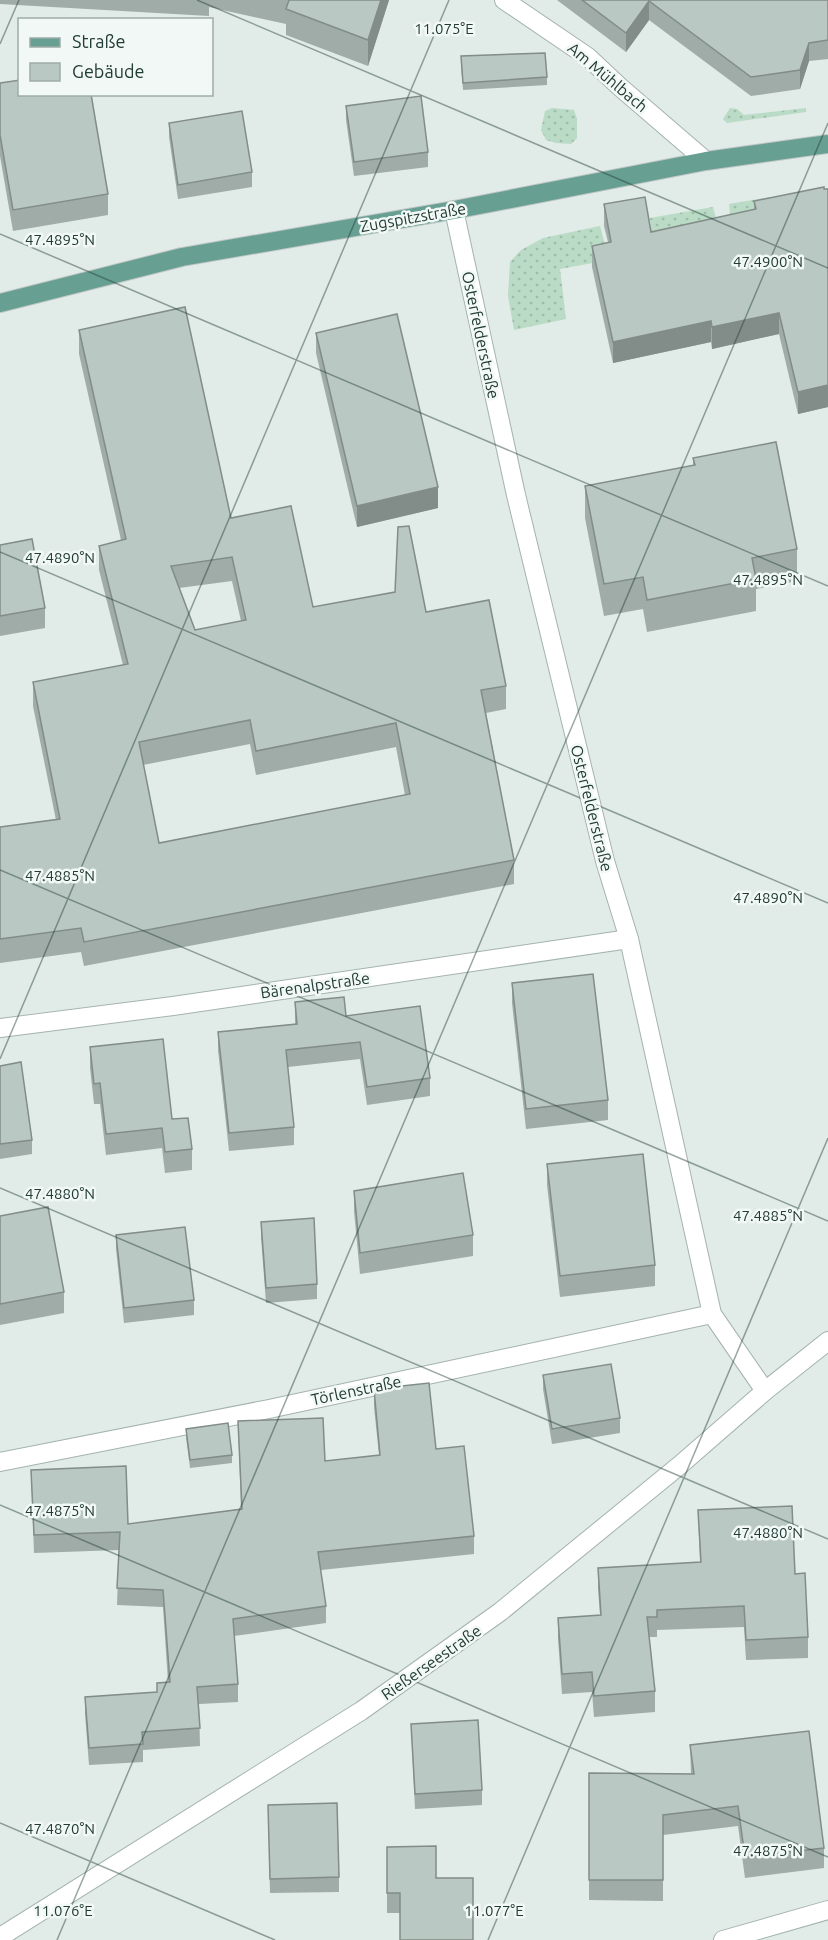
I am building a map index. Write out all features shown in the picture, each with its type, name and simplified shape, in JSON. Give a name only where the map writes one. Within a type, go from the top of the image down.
[{"type":"main road","name":"Zugspitzstraße","points":[[0,303],[182,256],[454,210],[706,160],[828,144]]},
{"type":"street","name":"Am Mühlbach","points":[[504,0],[588,57],[706,160]]},
{"type":"street","name":"Osterfelderstraße","points":[[454,210],[516,495],[605,861],[629,939],[712,1314],[765,1391]]},
{"type":"street","name":"Bärenalpstraße","points":[[0,1028],[185,1004],[629,939]]},
{"type":"street","name":"Törlenstraße","points":[[0,1462],[281,1406],[712,1314]]},
{"type":"street","name":"Rießerseestraße","points":[[0,1937],[361,1711],[500,1612],[828,1341]]},
{"type":"street","points":[[723,1940],[828,1910]]},
{"type":"green space","points":[[552,108],[574,110],[577,119],[577,138],[571,144],[546,140],[541,130],[545,111]]},
{"type":"green space","points":[[730,108],[737,109],[744,115],[806,108],[806,112],[727,123],[723,119]]},
{"type":"green space","points":[[769,197],[775,215],[738,220],[730,214],[729,204]]},
{"type":"green space","points":[[713,207],[716,218],[728,233],[653,248],[650,218]]},
{"type":"green space","points":[[600,226],[609,260],[560,269],[566,319],[514,330],[508,296],[510,262],[521,250],[543,238]]},
{"type":"building","points":[[289,0],[381,0],[368,40],[286,9]]},
{"type":"building","points":[[582,0],[828,0],[828,40],[809,43],[800,70],[751,77],[649,1],[626,33]]},
{"type":"building","points":[[545,53],[547,77],[463,83],[461,56]]},
{"type":"building","points":[[18,80],[18,96],[91,96],[108,194],[13,210],[0,135],[0,83]]},
{"type":"building","points":[[421,96],[428,152],[354,162],[346,106]]},
{"type":"building","points":[[242,111],[252,172],[178,185],[169,123]]},
{"type":"building","points":[[824,187],[828,189],[828,385],[798,392],[779,313],[712,327],[711,321],[613,342],[592,246],[611,242],[604,204],[645,197],[651,232],[756,209],[754,201]]},
{"type":"building","points":[[185,307],[231,518],[291,506],[313,607],[395,592],[398,527],[409,526],[426,612],[489,600],[506,686],[481,690],[514,860],[84,942],[81,928],[0,939],[0,827],[60,819],[33,682],[128,664],[99,546],[126,539],[79,330]],"holes":[[[232,557],[246,620],[195,630],[171,566]],[[250,720],[256,751],[396,723],[410,794],[159,843],[139,742]]]},
{"type":"building","points":[[397,314],[438,487],[357,506],[316,333]]},
{"type":"building","points":[[776,442],[797,549],[752,558],[756,579],[647,600],[643,577],[604,584],[585,486],[695,465],[693,458]]},
{"type":"building","points":[[32,539],[45,608],[0,616],[0,545]]},
{"type":"building","points":[[593,974],[608,1100],[526,1109],[512,983]]},
{"type":"building","points":[[344,997],[346,1016],[420,1006],[430,1078],[367,1087],[360,1042],[286,1050],[294,1127],[229,1133],[218,1032],[297,1024],[295,1002]]},
{"type":"building","points":[[163,1039],[172,1119],[188,1118],[192,1149],[165,1152],[162,1128],[106,1134],[100,1083],[94,1084],[90,1047]]},
{"type":"building","points":[[21,1062],[32,1140],[0,1144],[0,1066]]},
{"type":"building","points":[[643,1154],[655,1265],[560,1276],[547,1164]]},
{"type":"building","points":[[463,1173],[473,1235],[360,1253],[354,1191]]},
{"type":"building","points":[[48,1207],[64,1292],[0,1304],[0,1216]]},
{"type":"building","points":[[314,1218],[317,1284],[266,1288],[261,1222]]},
{"type":"building","points":[[185,1227],[194,1300],[124,1308],[116,1235]]},
{"type":"building","points":[[611,1364],[620,1418],[552,1429],[543,1375]]},
{"type":"building","points":[[429,1383],[436,1449],[464,1446],[474,1536],[318,1552],[326,1606],[233,1619],[238,1684],[197,1687],[200,1728],[142,1732],[143,1744],[89,1748],[85,1697],[157,1692],[157,1683],[170,1682],[163,1590],[117,1588],[120,1532],[34,1535],[31,1470],[126,1466],[128,1524],[242,1509],[238,1421],[323,1418],[325,1461],[380,1455],[374,1389]]},
{"type":"building","points":[[228,1423],[232,1455],[190,1460],[186,1429]]},
{"type":"building","points":[[792,1506],[795,1574],[805,1573],[808,1637],[746,1640],[744,1606],[657,1610],[657,1617],[647,1617],[655,1691],[594,1696],[592,1672],[562,1674],[558,1618],[601,1615],[598,1568],[701,1562],[698,1510]]},
{"type":"building","points":[[478,1720],[482,1790],[415,1794],[411,1724]]},
{"type":"building","points":[[809,1731],[824,1848],[745,1857],[738,1806],[663,1815],[663,1880],[589,1880],[589,1773],[694,1774],[690,1745]]},
{"type":"building","points":[[337,1803],[339,1877],[270,1879],[268,1805]]},
{"type":"building","points":[[436,1846],[436,1878],[473,1878],[473,1940],[400,1940],[400,1893],[387,1893],[387,1847]]}]
